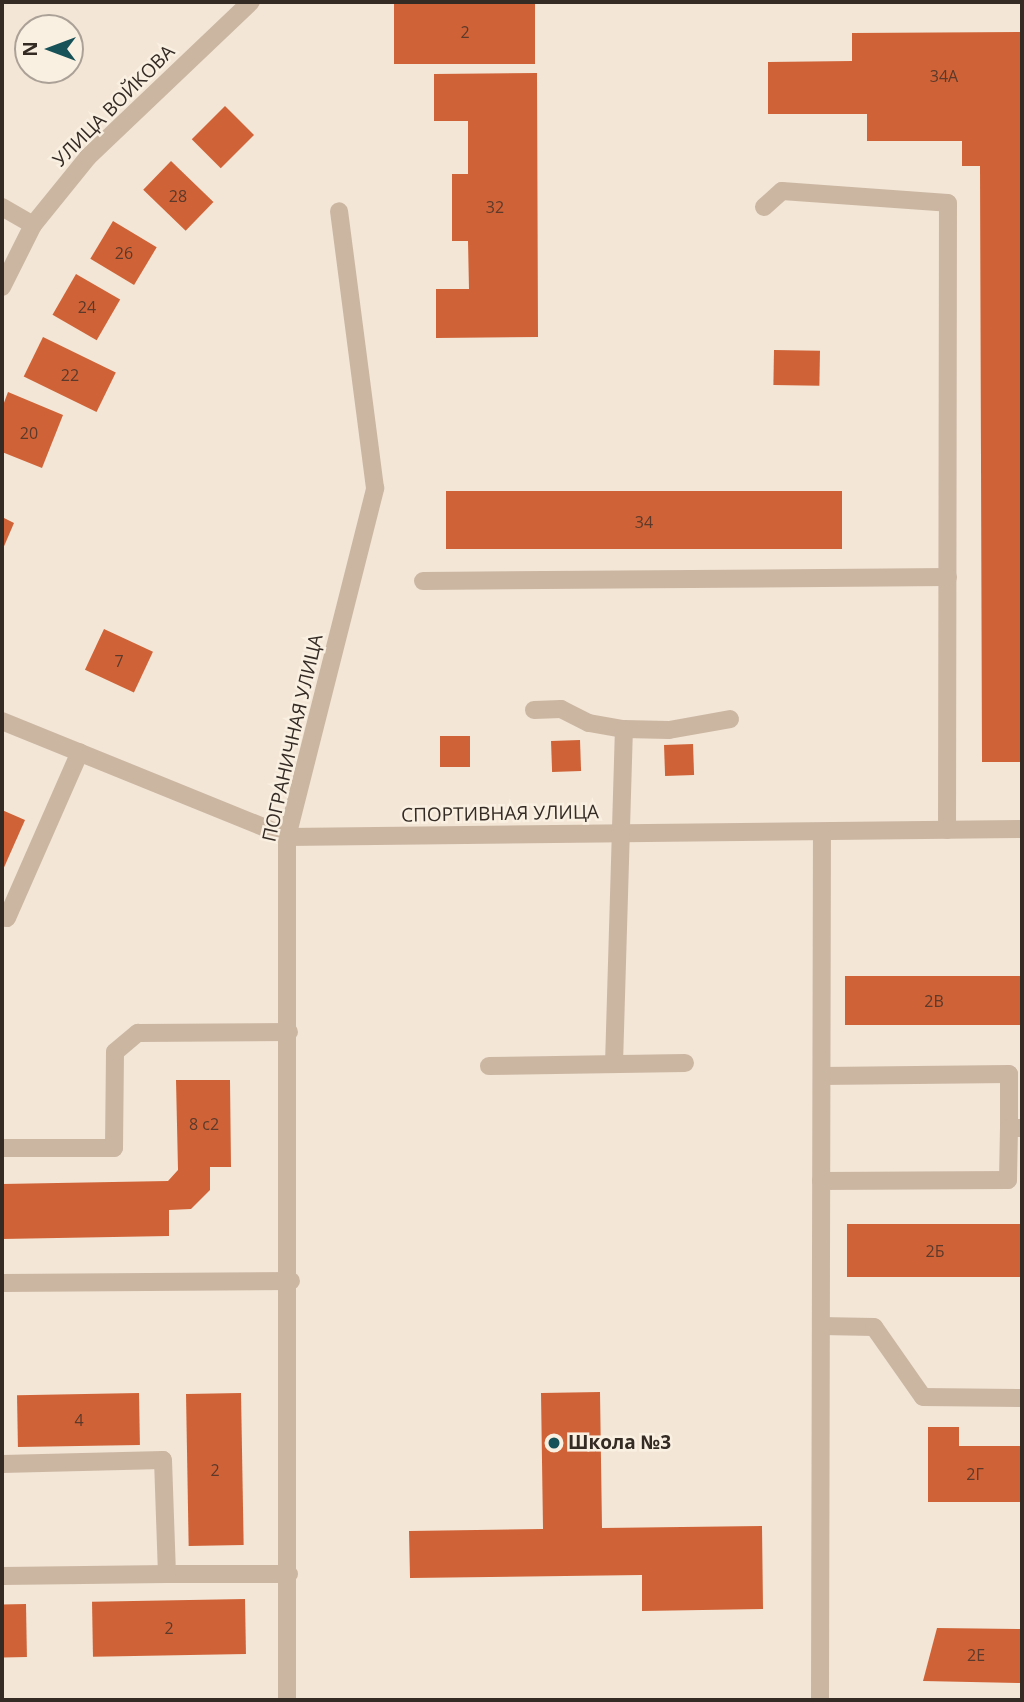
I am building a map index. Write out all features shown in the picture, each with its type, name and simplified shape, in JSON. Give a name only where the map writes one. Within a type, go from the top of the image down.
[{"type":"street","name":"УЛИЦА ВОЙКОВА","points":[[2,287],[33,225],[88,157],[251,2]]},
{"type":"street","points":[[764,207],[782,191],[948,203],[947,830]]},
{"type":"street","points":[[2,207],[33,225]]},
{"type":"street","name":"ПОГРАНИЧНАЯ УЛИЦА","points":[[287,1700],[290,1281],[287,837],[375,488],[339,211]]},
{"type":"street","points":[[423,581],[947,577]]},
{"type":"street","points":[[534,710],[561,709],[589,723],[624,729],[669,730],[730,719]]},
{"type":"street","name":"СПОРТИВНАЯ УЛИЦА","points":[[2,721],[287,837],[1022,830]]},
{"type":"street","points":[[614,1064],[624,729]]},
{"type":"street","points":[[2,916],[7,918],[80,752]]},
{"type":"street","points":[[820,1700],[822,832]]},
{"type":"street","points":[[2,1148],[114,1148],[115,1052],[138,1033],[289,1032]]},
{"type":"street","points":[[489,1066],[685,1062]]},
{"type":"street","points":[[821,1181],[1008,1180],[1016,1128],[1009,1074],[822,1076]]},
{"type":"street","points":[[2,1283],[290,1281]]},
{"type":"street","points":[[821,1326],[874,1328],[923,1397],[1022,1398]]},
{"type":"street","points":[[2,1464],[163,1460],[167,1574]]},
{"type":"street","points":[[2,1576],[289,1574]]},
{"type":"building","points":[[394,2],[535,2],[535,64],[394,64]]},
{"type":"building","points":[[1022,32],[1022,762],[982,762],[980,166],[962,166],[962,141],[867,141],[867,114],[768,114],[768,62],[852,61],[852,33]]},
{"type":"building","points":[[537,73],[538,337],[436,338],[436,289],[469,289],[468,241],[452,241],[452,174],[468,174],[468,121],[434,121],[434,74]]},
{"type":"building","points":[[225,106],[254,135],[221,168],[192,139]]},
{"type":"building","points":[[171,161],[213,202],[186,231],[143,190]]},
{"type":"building","points":[[113,221],[157,247],[134,285],[90,259]]},
{"type":"building","points":[[76,274],[120,300],[97,340],[52,315]]},
{"type":"building","points":[[43,337],[116,373],[97,412],[24,377]]},
{"type":"building","points":[[774,350],[820,351],[819,386],[773,385]]},
{"type":"building","points":[[8,392],[63,415],[42,468],[2,452],[2,408]]},
{"type":"building","points":[[446,491],[842,491],[842,549],[446,549]]},
{"type":"building","points":[[2,517],[14,523],[2,551]]},
{"type":"building","points":[[104,629],[153,652],[134,693],[85,670]]},
{"type":"building","points":[[440,736],[470,736],[470,767],[440,767]]},
{"type":"building","points":[[580,740],[581,771],[552,772],[551,741]]},
{"type":"building","points":[[693,744],[694,775],[665,776],[664,745]]},
{"type":"building","points":[[2,810],[25,820],[2,872]]},
{"type":"building","points":[[845,976],[1022,976],[1022,1025],[845,1025]]},
{"type":"building","points":[[176,1080],[230,1080],[231,1167],[210,1167],[210,1190],[191,1209],[169,1210],[169,1236],[2,1239],[2,1184],[168,1181],[178,1170]]},
{"type":"building","points":[[847,1224],[1022,1224],[1022,1277],[847,1277]]},
{"type":"building","points":[[600,1392],[602,1528],[762,1526],[763,1609],[642,1611],[642,1575],[410,1578],[409,1531],[543,1529],[541,1393]]},
{"type":"building","points":[[139,1393],[140,1445],[18,1447],[17,1395]]},
{"type":"building","points":[[241,1393],[244,1545],[189,1546],[186,1394]]},
{"type":"building","points":[[928,1427],[959,1427],[959,1446],[1022,1446],[1022,1502],[928,1502]]},
{"type":"building","points":[[245,1599],[246,1654],[93,1657],[92,1602]]},
{"type":"building","points":[[2,1604],[26,1604],[27,1657],[3,1657]]},
{"type":"building","points":[[937,1628],[1022,1629],[1022,1683],[923,1681]]},
{"type":"place","name":"Школа №3","points":[[554,1443]]}]
